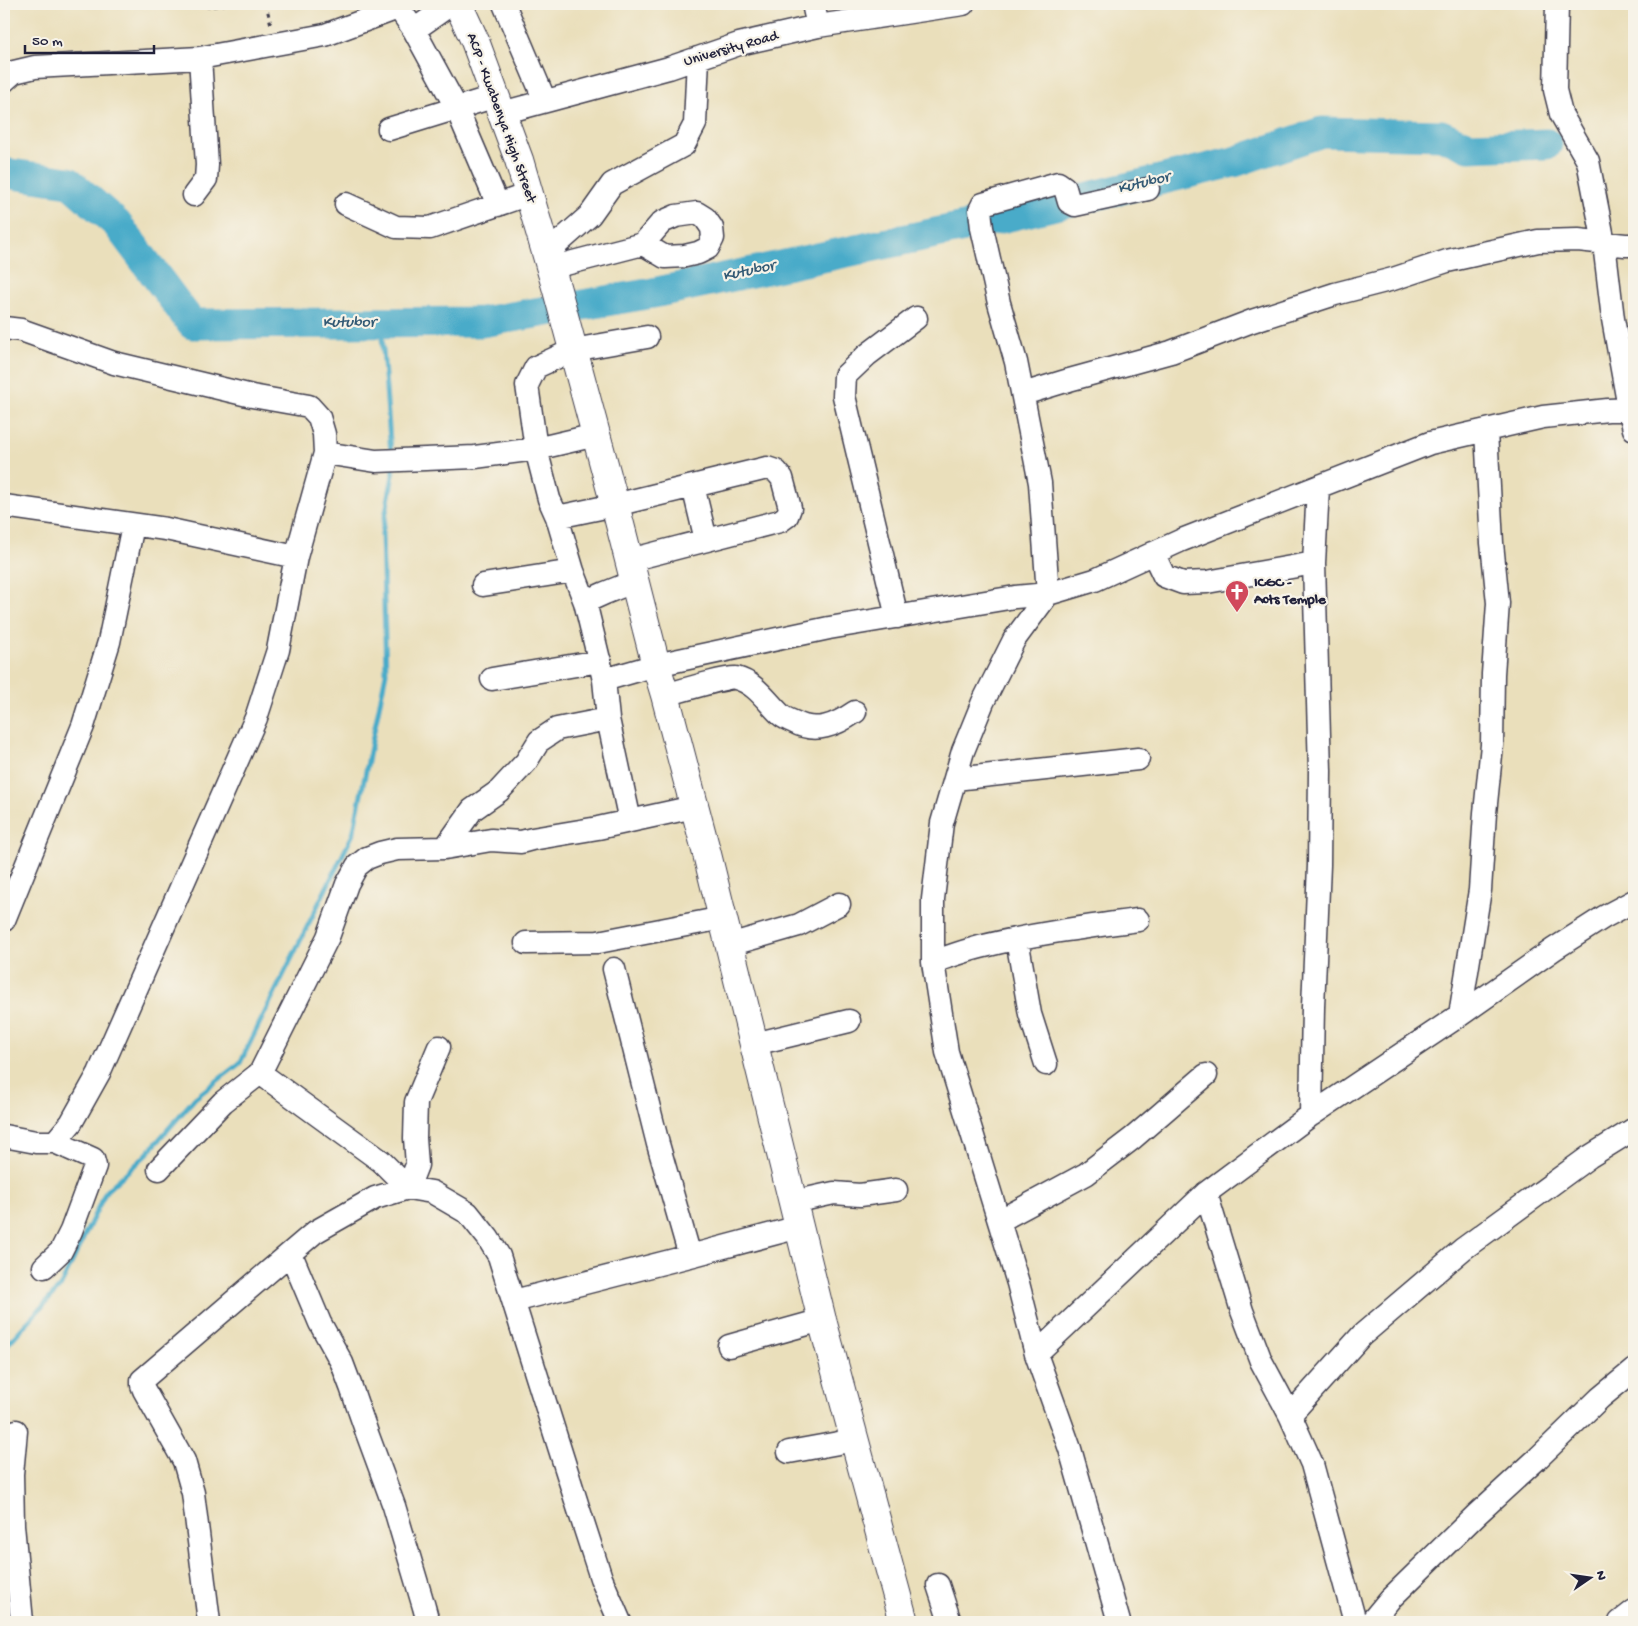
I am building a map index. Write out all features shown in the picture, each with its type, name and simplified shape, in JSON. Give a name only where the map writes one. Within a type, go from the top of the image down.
[{"type":"main road","name":"ACP - Kwabenya High Street","points":[[458,4],[499,104],[519,160],[573,350],[633,570],[656,665],[723,918],[822,1320],[904,1622]]},
{"type":"street","points":[[414,30],[450,4]]},
{"type":"street","points":[[504,4],[545,101]]},
{"type":"street","points":[[813,4],[818,26]]},
{"type":"street","name":"University Road","points":[[389,129],[456,107],[545,101],[669,68],[739,44],[818,26],[963,4]]},
{"type":"street","points":[[492,678],[656,665],[829,628],[1015,597],[1048,594],[1095,580],[1182,540],[1430,443],[1542,417],[1632,415],[1613,319],[1604,243],[1588,161],[1561,114],[1555,90],[1557,4]]},
{"type":"street","points":[[4,81],[14,72],[35,67],[200,58],[325,35],[397,6],[414,30],[456,107],[498,205]]},
{"type":"street","points":[[194,195],[206,178],[207,164],[200,58]]},
{"type":"street","points":[[551,271],[612,184],[684,145],[695,124],[698,58]]},
{"type":"street","points":[[1119,1622],[1070,1449],[1036,1354],[1018,1283],[947,1052],[932,962],[932,899],[942,823],[963,751],[987,693],[1014,640],[1048,594],[1040,482],[1016,362],[999,303],[981,219],[983,204],[1058,183],[1075,205],[1148,189]]},
{"type":"street","points":[[346,204],[396,227],[430,228],[529,194]]},
{"type":"street","points":[[1023,394],[1171,352],[1280,312],[1448,261],[1538,241],[1578,240],[1634,245]]},
{"type":"street","points":[[551,271],[643,244]]},
{"type":"street","points":[[897,617],[844,396],[845,376],[867,355],[916,318]]},
{"type":"street","points":[[4,329],[20,330],[114,363],[252,396],[309,406],[319,417],[324,434],[325,453],[296,557],[278,650],[256,718],[99,1073],[71,1123],[55,1142]]},
{"type":"street","points":[[630,821],[608,719],[602,670],[586,602],[573,571],[557,516],[549,499],[536,448],[528,385],[536,367],[573,350],[647,337]]},
{"type":"street","points":[[1460,1016],[1480,890],[1492,745],[1493,674],[1498,604],[1492,543],[1486,431]]},
{"type":"street","points":[[325,453],[376,461],[475,457],[536,448],[596,435]]},
{"type":"street","points":[[557,516],[615,505],[767,468],[776,471],[782,478],[790,508],[787,516],[780,521],[706,540],[633,570],[605,593],[586,602]]},
{"type":"street","points":[[692,486],[706,540]]},
{"type":"street","points":[[1311,1115],[1319,865],[1320,772],[1314,563],[1318,488]]},
{"type":"street","points":[[4,506],[133,526],[166,529],[296,557]]},
{"type":"street","points":[[4,920],[83,726],[109,642],[133,526]]},
{"type":"street","points":[[1152,553],[1164,576],[1183,583],[1207,582],[1314,563]]},
{"type":"street","points":[[484,585],[573,571]]},
{"type":"street","points":[[665,694],[735,677],[750,684],[782,716],[802,726],[820,728],[843,720],[855,712]]},
{"type":"street","points":[[445,848],[472,810],[499,791],[526,762],[539,741],[558,729],[608,719]]},
{"type":"street","points":[[955,779],[1138,759]]},
{"type":"street","points":[[159,1168],[223,1102],[260,1073],[328,937],[347,884],[357,866],[367,858],[397,850],[445,848],[491,840],[521,842],[598,828],[694,807]]},
{"type":"street","points":[[1036,1354],[1206,1193],[1311,1115],[1460,1016],[1554,949],[1634,901]]},
{"type":"street","points":[[729,945],[799,925],[839,904]]},
{"type":"street","points":[[526,943],[583,944],[608,941],[723,918]]},
{"type":"street","points":[[932,962],[978,947],[1017,939],[1138,920]]},
{"type":"street","points":[[1017,939],[1030,1014],[1046,1064]]},
{"type":"street","points":[[614,969],[658,1144],[690,1256]]},
{"type":"street","points":[[754,1044],[849,1020]]},
{"type":"street","points":[[408,1188],[417,1165],[415,1138],[416,1102],[439,1046]]},
{"type":"street","points":[[260,1073],[381,1161],[408,1188]]},
{"type":"street","points":[[999,1221],[1086,1174],[1133,1138],[1206,1075]]},
{"type":"street","points":[[1290,1415],[1362,1335],[1463,1249],[1589,1157],[1634,1129]]},
{"type":"street","points":[[4,1136],[36,1142],[55,1142],[93,1159],[95,1166],[71,1231],[61,1251],[44,1266]]},
{"type":"street","points":[[209,1622],[195,1502],[191,1485],[184,1460],[144,1390],[142,1380],[315,1232],[375,1198],[408,1188],[432,1192],[468,1213],[488,1238],[499,1256],[601,1578],[620,1622]]},
{"type":"street","points":[[514,1301],[690,1256],[796,1214],[834,1193],[860,1195],[896,1190]]},
{"type":"street","points":[[1206,1193],[1245,1320],[1261,1361],[1290,1415],[1312,1464],[1355,1622]]},
{"type":"street","points":[[291,1254],[320,1323],[342,1363],[352,1387],[394,1506],[428,1622]]},
{"type":"street","points":[[729,1346],[822,1320]]},
{"type":"street","points":[[1371,1622],[1390,1599],[1476,1515],[1600,1398],[1634,1370]]},
{"type":"street","points":[[16,1431],[12,1474],[13,1525],[22,1622]]},
{"type":"street","points":[[789,1452],[855,1440]]},
{"type":"street","points":[[938,1584],[950,1622]]},
{"type":"street","points":[[1620,1622],[1634,1611]]},
{"type":"path","points":[[208,4],[208,7],[229,4]]},
{"type":"waterway","name":"Kutubor","points":[[4,173],[69,182],[117,224],[192,324],[482,322],[653,293],[964,227],[1234,162],[1322,132],[1441,135],[1469,147],[1547,144]]},
{"type":"waterway","points":[[381,323],[391,454]]},
{"type":"waterway","points":[[4,1348],[60,1287],[106,1191],[146,1155],[195,1098],[240,1063],[353,834],[386,673],[382,533],[393,475],[392,465]]},
{"type":"place","name":"ICGC - Acts Temple","points":[[1237,613]]}]
